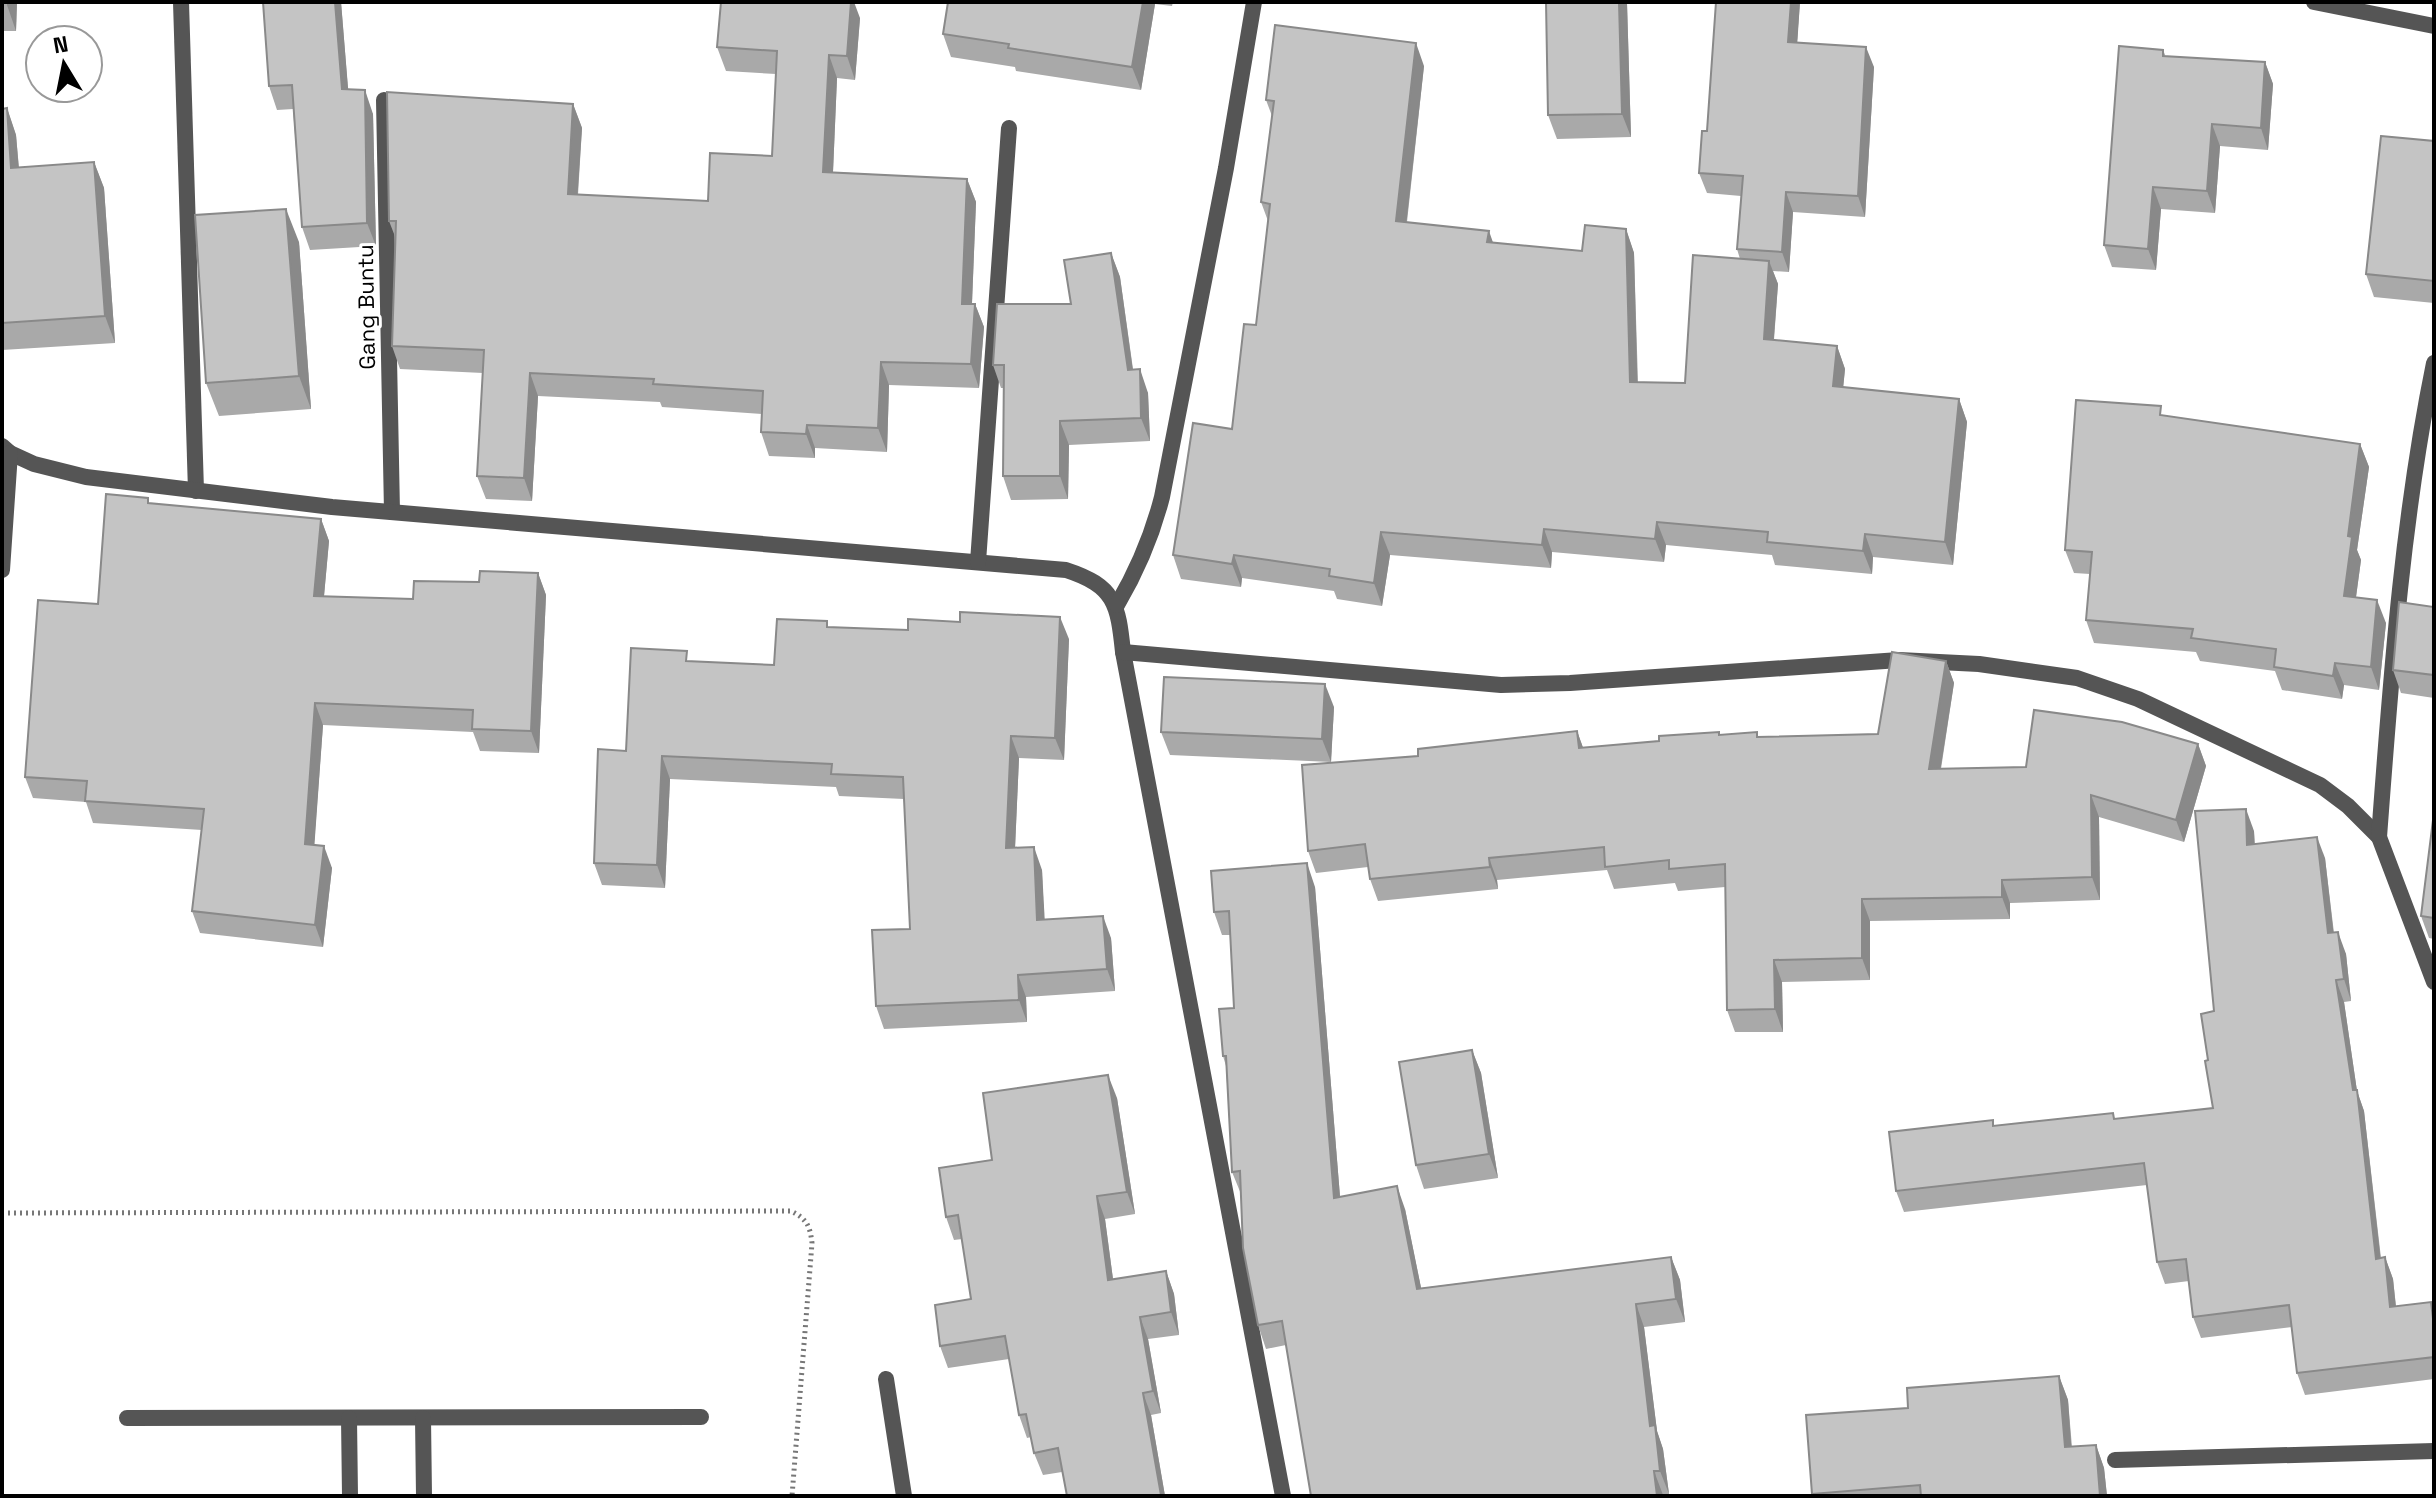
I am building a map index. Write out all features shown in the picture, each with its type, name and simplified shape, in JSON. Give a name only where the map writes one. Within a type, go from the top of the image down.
[{"type":"street","points":[[181,2],[196,491]]},
{"type":"street","points":[[1117,605],[1155,526],[1162,497],[1226,168],[1254,2]]},
{"type":"street","points":[[2314,2],[2434,26]]},
{"type":"street","name":"Gang Buntu","points":[[384,100],[392,512]]},
{"type":"street","points":[[978,562],[1009,128]]},
{"type":"street","points":[[2379,837],[2393,648],[2409,516],[2434,363]]},
{"type":"street","points":[[2,570],[6,450],[34,464],[86,477],[196,491],[392,512],[1066,570],[1085,576],[1102,587],[1117,605],[1123,652],[1283,1496]]},
{"type":"street","points":[[1123,652],[1501,685],[1899,660],[1979,664],[2077,678],[2138,699],[2320,785],[2348,806],[2379,837],[2434,982]]},
{"type":"street","points":[[886,1379],[904,1496]]},
{"type":"street","points":[[127,1418],[701,1417]]},
{"type":"street","points":[[349,1418],[350,1496]]},
{"type":"street","points":[[423,1418],[424,1496]]},
{"type":"street","points":[[2115,1460],[2434,1451]]},
{"type":"path","points":[[2,1213],[791,1211],[804,1217],[810,1226],[812,1243],[792,1496]]},
{"type":"building","points":[[263,2],[335,2],[342,89],[365,90],[367,223],[302,227],[292,85],[269,86]]},
{"type":"building","points":[[721,2],[851,2],[847,56],[829,55],[823,172],[967,179],[962,304],[975,304],[971,364],[881,362],[878,428],[807,425],[806,434],[761,432],[763,391],[653,384],[654,379],[530,373],[524,478],[477,476],[484,350],[392,346],[396,221],[389,221],[387,92],[573,104],[568,194],[708,201],[710,153],[772,156],[777,51],[717,47]]},
{"type":"building","points":[[948,2],[1143,2],[1132,67],[1008,48],[1009,44],[943,34]]},
{"type":"building","points":[[1546,2],[1619,2],[1622,114],[1548,115]]},
{"type":"building","points":[[1716,2],[1791,2],[1788,42],[1866,47],[1858,196],[1786,192],[1782,252],[1737,249],[1743,176],[1699,173],[1702,131],[1707,131]]},
{"type":"building","points":[[1275,25],[1416,43],[1396,221],[1489,231],[1487,242],[1582,251],[1585,225],[1626,229],[1630,382],[1685,383],[1693,255],[1769,261],[1764,339],[1837,346],[1833,386],[1959,399],[1945,542],[1865,534],[1863,551],[1767,542],[1768,532],[1657,522],[1655,539],[1544,529],[1542,545],[1381,532],[1374,583],[1329,576],[1330,569],[1234,555],[1232,564],[1173,555],[1193,423],[1232,429],[1244,324],[1256,325],[1270,204],[1261,202],[1274,101],[1266,100]]},
{"type":"building","points":[[2119,46],[2163,50],[2163,56],[2265,62],[2261,128],[2212,124],[2207,191],[2153,187],[2148,249],[2104,245]]},
{"type":"building","points":[[7,108],[11,168],[94,162],[105,316],[2,323],[2,109]]},
{"type":"building","points":[[2381,136],[2434,141],[2434,281],[2366,274]]},
{"type":"building","points":[[286,209],[299,376],[206,383],[195,215]]},
{"type":"building","points":[[1111,253],[1128,370],[1140,369],[1141,418],[1060,421],[1060,476],[1003,476],[1004,365],[993,365],[997,304],[1071,304],[1064,260]]},
{"type":"building","points":[[2076,400],[2161,406],[2160,415],[2360,444],[2344,596],[2377,600],[2371,667],[2335,663],[2333,676],[2274,667],[2276,649],[2191,638],[2193,629],[2086,620],[2092,552],[2065,550]]},
{"type":"building","points":[[106,494],[148,498],[148,503],[321,519],[314,596],[413,599],[414,581],[479,582],[480,571],[538,573],[531,731],[472,729],[473,710],[315,703],[305,844],[324,846],[315,925],[192,911],[204,809],[85,801],[87,781],[25,777],[38,600],[98,604]]},
{"type":"building","points":[[2399,602],[2434,607],[2434,675],[2393,670]]},
{"type":"building","points":[[960,612],[1060,617],[1055,738],[1011,736],[1006,848],[1034,847],[1037,920],[1103,916],[1107,969],[1018,975],[1019,1000],[876,1006],[872,930],[910,929],[903,777],[831,774],[832,764],[662,756],[657,865],[594,863],[598,749],[626,751],[631,648],[687,651],[686,661],[774,665],[777,619],[827,621],[827,627],[908,630],[908,619],[960,622]]},
{"type":"building","points":[[1892,652],[1946,661],[1929,769],[2026,767],[2034,710],[2122,722],[2198,744],[2176,820],[2091,795],[2092,877],[2002,880],[2002,897],[1862,899],[1862,958],[1774,960],[1775,1009],[1727,1010],[1725,864],[1669,869],[1669,860],[1605,867],[1604,847],[1489,858],[1490,867],[1370,879],[1365,844],[1308,851],[1302,765],[1418,756],[1418,749],[1577,731],[1579,748],[1659,741],[1659,736],[1719,732],[1719,735],[1757,732],[1757,737],[1878,734]]},
{"type":"building","points":[[1164,677],[1325,684],[1322,739],[1161,732]]},
{"type":"building","points":[[2246,809],[2247,845],[2317,837],[2328,933],[2338,932],[2344,979],[2336,980],[2353,1090],[2357,1090],[2376,1259],[2385,1257],[2390,1307],[2431,1302],[2434,1357],[2297,1373],[2289,1305],[2193,1317],[2186,1259],[2157,1262],[2144,1163],[1896,1191],[1889,1132],[1993,1120],[1993,1126],[2113,1113],[2114,1119],[2213,1108],[2201,1014],[2214,1011],[2195,811]]},
{"type":"building","points":[[2434,820],[2434,918],[2421,916]]},
{"type":"building","points":[[1307,863],[1334,1198],[1397,1186],[1417,1289],[1671,1257],[1676,1299],[1636,1304],[1650,1426],[1655,1425],[1660,1471],[1654,1471],[1657,1496],[1311,1496],[1282,1321],[1258,1325],[1243,1248],[1240,1171],[1232,1172],[1226,1056],[1223,1056],[1219,1009],[1234,1008],[1229,911],[1214,912],[1211,871]]},
{"type":"building","points":[[1472,1050],[1489,1154],[1416,1165],[1399,1062]]},
{"type":"building","points":[[1108,1075],[1127,1192],[1097,1196],[1108,1280],[1166,1271],[1171,1312],[1140,1317],[1153,1391],[1143,1393],[1161,1495],[1155,1496],[1067,1496],[1058,1448],[1034,1453],[1026,1414],[1019,1415],[1005,1336],[940,1346],[935,1305],[971,1299],[958,1215],[946,1217],[939,1168],[992,1160],[983,1093]]},
{"type":"building","points":[[2059,1376],[2065,1447],[2096,1445],[2100,1496],[1921,1496],[1920,1485],[1812,1494],[1806,1415],[1908,1408],[1907,1388]]}]
